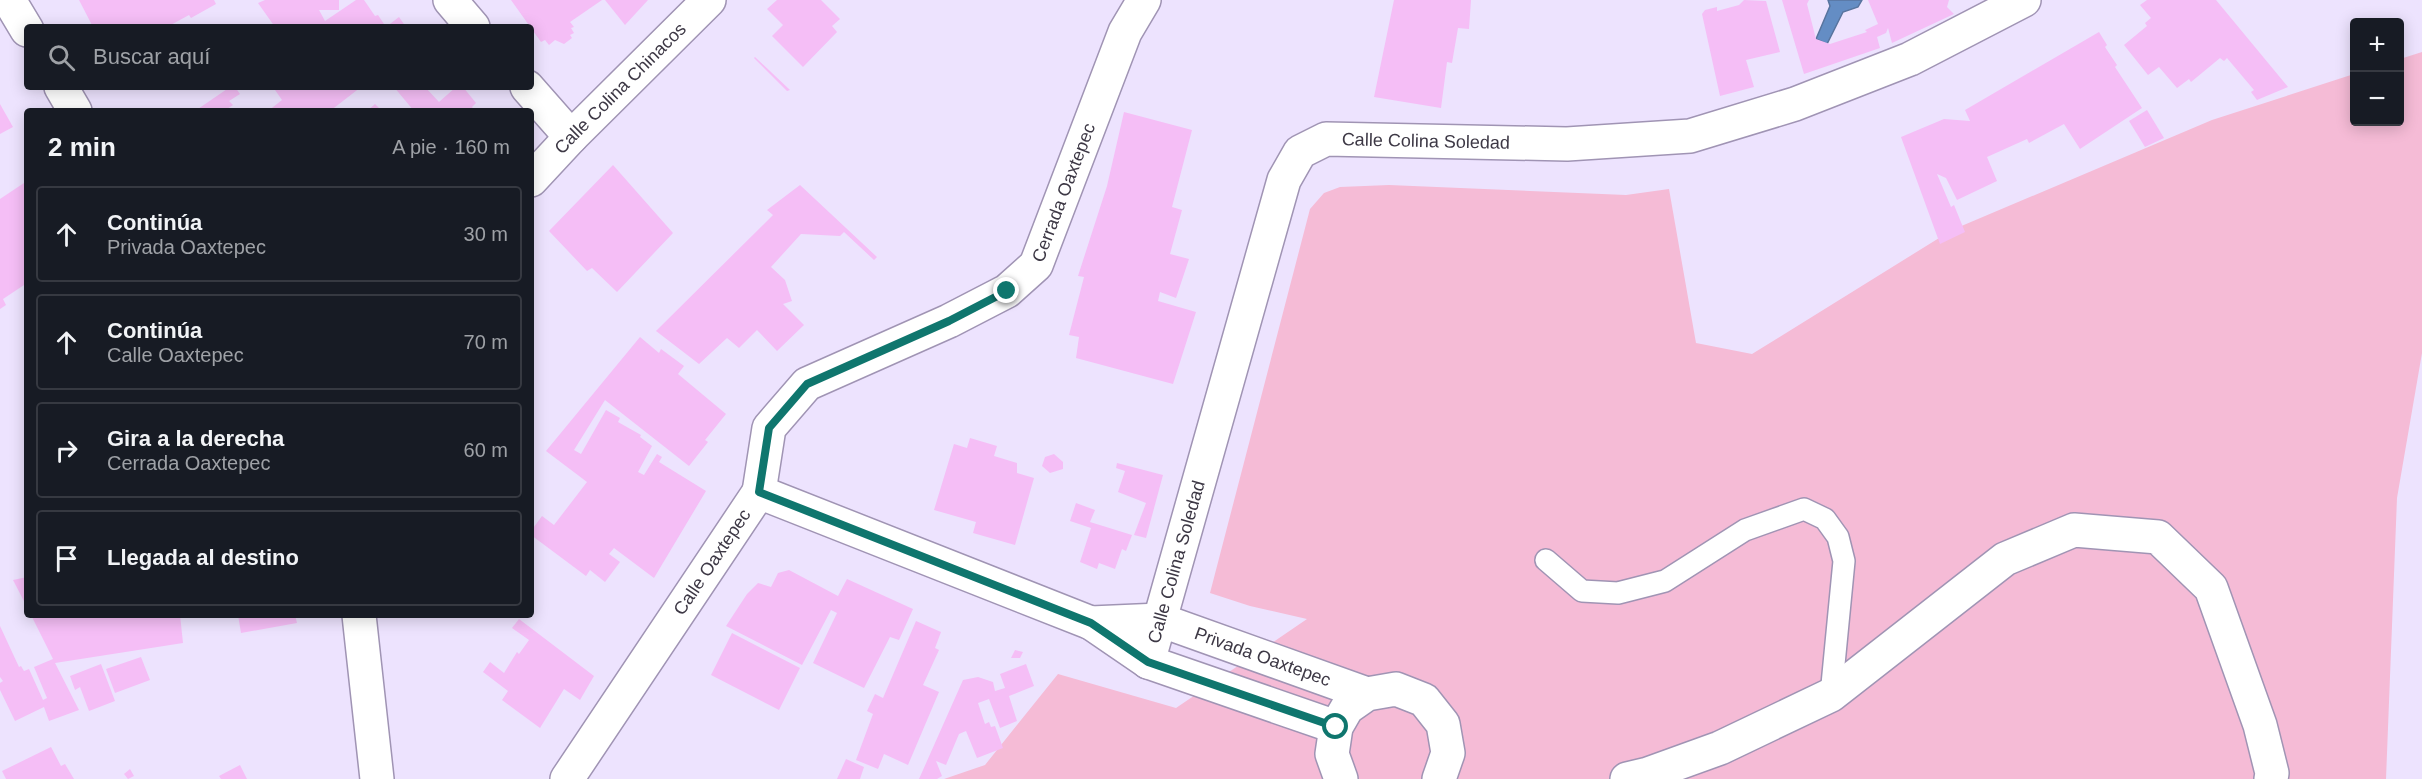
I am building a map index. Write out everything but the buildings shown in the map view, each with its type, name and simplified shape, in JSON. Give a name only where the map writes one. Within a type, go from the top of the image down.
[{"type":"street","points":[[9,0],[24,25]]},
{"type":"street","points":[[450,0],[470,24]]},
{"type":"street","name":"Calle Colina Chinacos","points":[[534,177],[709,0]]},
{"type":"street","name":"Cerrada Oaxtepec","points":[[759,492],[769,428],[807,384],[949,321],[1007,291],[1036,265],[1125,32],[1144,0]]},
{"type":"street","name":"Calle Colina Soledad","points":[[1148,662],[1284,180],[1300,152],[1326,139],[1567,144],[1690,136],[1795,104],[1910,59],[2024,0]]},
{"type":"street","points":[[63,90],[73,108]]},
{"type":"street","points":[[529,90],[571,137]]},
{"type":"street","name":"Calle Oaxtepec","points":[[567,779],[759,492],[1091,623],[1148,662]]},
{"type":"street","points":[[1627,779],[1648,774],[1720,748],[1831,695],[2005,559],[2074,530],[2158,537],[2211,588],[2260,725],[2272,773],[2271,779]]},
{"type":"street","points":[[359,618],[377,779]]},
{"type":"street","name":"Calle Oaxtepec","points":[[1091,623],[1160,620]]},
{"type":"street","name":"Privada Oaxtepec","points":[[1160,620],[1366,694]]},
{"type":"street","points":[[1148,662],[1336,727]]},
{"type":"street","points":[[1341,779],[1332,754],[1336,727],[1347,708],[1366,694],[1396,689],[1424,700],[1443,724],[1448,753],[1439,779]]},
{"type":"lane","points":[[1546,560],[1581,591],[1618,593],[1665,581],[1745,530],[1804,509],[1825,519],[1838,537],[1844,561],[1831,695]]},
{"type":"shaded area","points":[[2422,52],[2422,353],[2397,498],[2386,779],[944,779],[985,765],[1058,674],[1176,708],[1307,619],[1250,606],[1210,593],[1310,209],[1324,193],[1340,187],[1389,185],[1626,195],[1669,189],[1696,343],[1752,354],[1952,230],[2212,120],[2350,75],[2350,126],[2404,126],[2404,58]]},
{"type":"water","points":[[1828,0],[1862,0],[1858,7],[1843,12],[1827,44],[1816,39],[1830,6]]},
{"type":"route","points":[[1007,291],[949,321],[807,384],[769,428],[759,492],[1091,623],[1148,662],[1336,727]]}]
